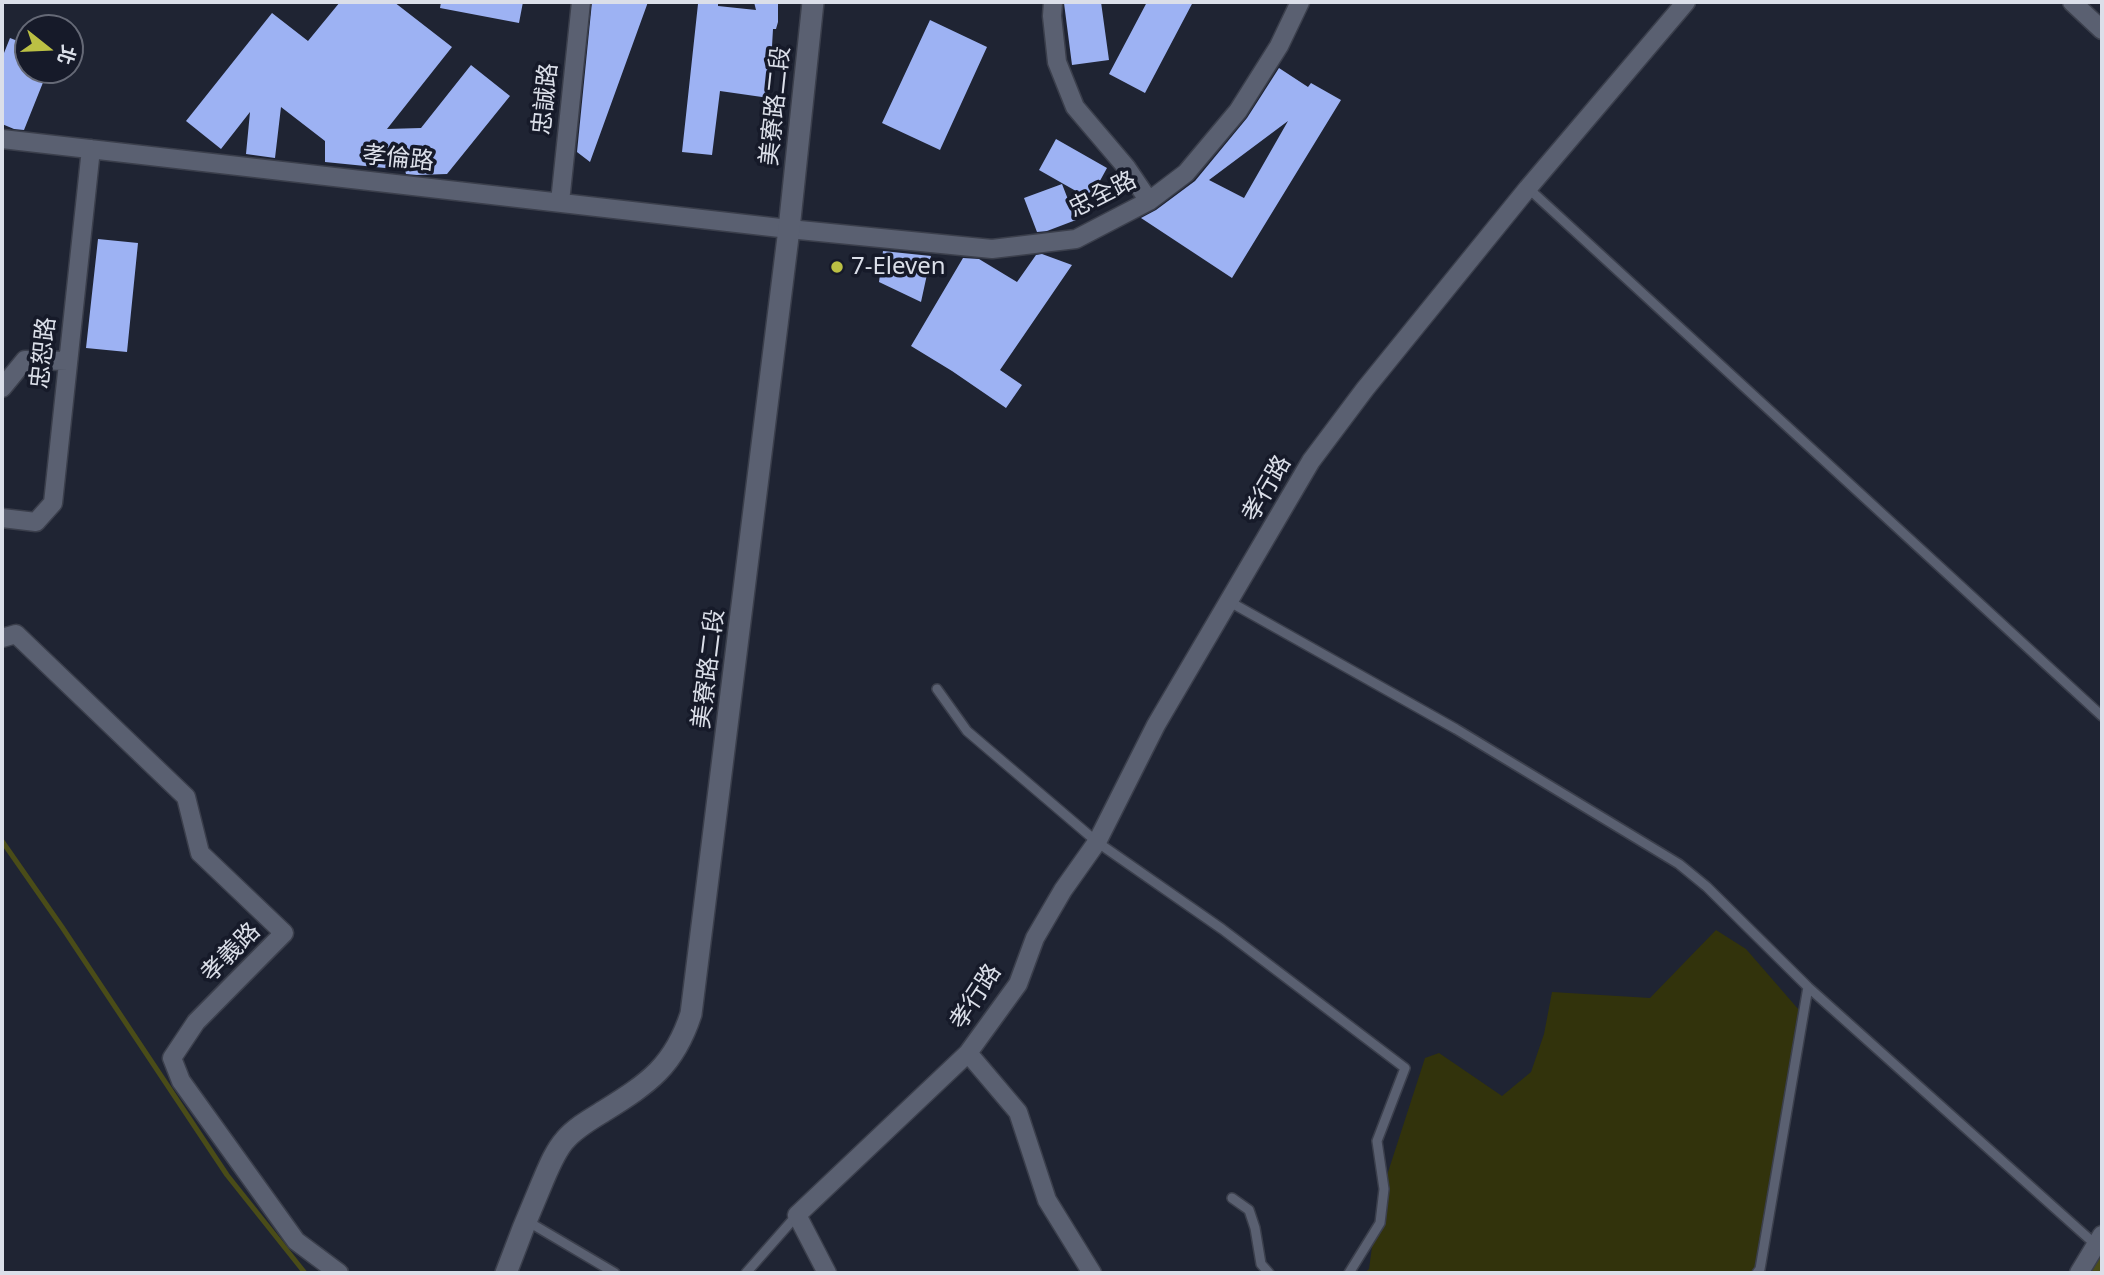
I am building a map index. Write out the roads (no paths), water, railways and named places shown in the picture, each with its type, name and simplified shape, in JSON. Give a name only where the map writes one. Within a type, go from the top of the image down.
[{"type":"street","name":"忠誠路","points":[[560,202],[581,2]]},
{"type":"street","name":"美寮路二段","points":[[506,1273],[525,1220],[549,1167],[565,1140],[589,1120],[642,1087],[659,1072],[679,1045],[691,1014],[789,229],[813,2]]},
{"type":"street","points":[[1053,2],[1057,62],[1075,107],[1126,167],[1149,201]]},
{"type":"street","name":"忠全路","points":[[789,229],[992,249],[1076,239],[1149,201],[1186,173],[1238,111],[1279,47],[1300,2]]},
{"type":"street","name":"孝行路","points":[[797,1215],[968,1053],[1018,984],[1035,938],[1063,890],[1097,842],[1156,725],[1311,461],[1365,389],[1528,188],[1686,2]]},
{"type":"street","points":[[2072,2],[2102,30]]},
{"type":"street","name":"孝倫路","points":[[2,139],[789,229]]},
{"type":"street","name":"忠恕路","points":[[2,518],[36,522],[53,503],[91,149]]},
{"type":"street","points":[[2,388],[25,360],[68,360]]},
{"type":"street","name":"孝義路","points":[[2,638],[16,634],[186,797],[201,853],[284,933],[196,1022],[172,1058],[181,1082],[296,1241],[339,1273]]},
{"type":"street","name":"孝行路","points":[[968,1053],[1018,1112],[1047,1200],[1092,1273]]},
{"type":"street","points":[[797,1215],[828,1273]]},
{"type":"street","points":[[2079,1273],[2100,1243]]},
{"type":"lane","points":[[1528,188],[2102,716]]},
{"type":"lane","points":[[1230,602],[1456,729],[1679,864],[1707,887],[1808,987],[2100,1243]]},
{"type":"lane","points":[[937,689],[967,731],[1097,842],[1222,929],[1405,1068],[1377,1141],[1384,1189],[1380,1223],[1349,1273]]},
{"type":"lane","points":[[1757,1273],[1760,1269],[1808,987]]},
{"type":"lane","points":[[1232,1198],[1249,1210],[1261,1264],[1269,1273]]},
{"type":"lane","points":[[746,1273],[797,1215]]},
{"type":"lane","points":[[525,1220],[615,1273]]},
{"type":"waterway","points":[[2,841],[227,1175],[305,1273]]},
{"type":"waterway","points":[[2094,1273],[2102,1259]]},
{"type":"place","name":"7-Eleven","points":[[837,267]]}]
